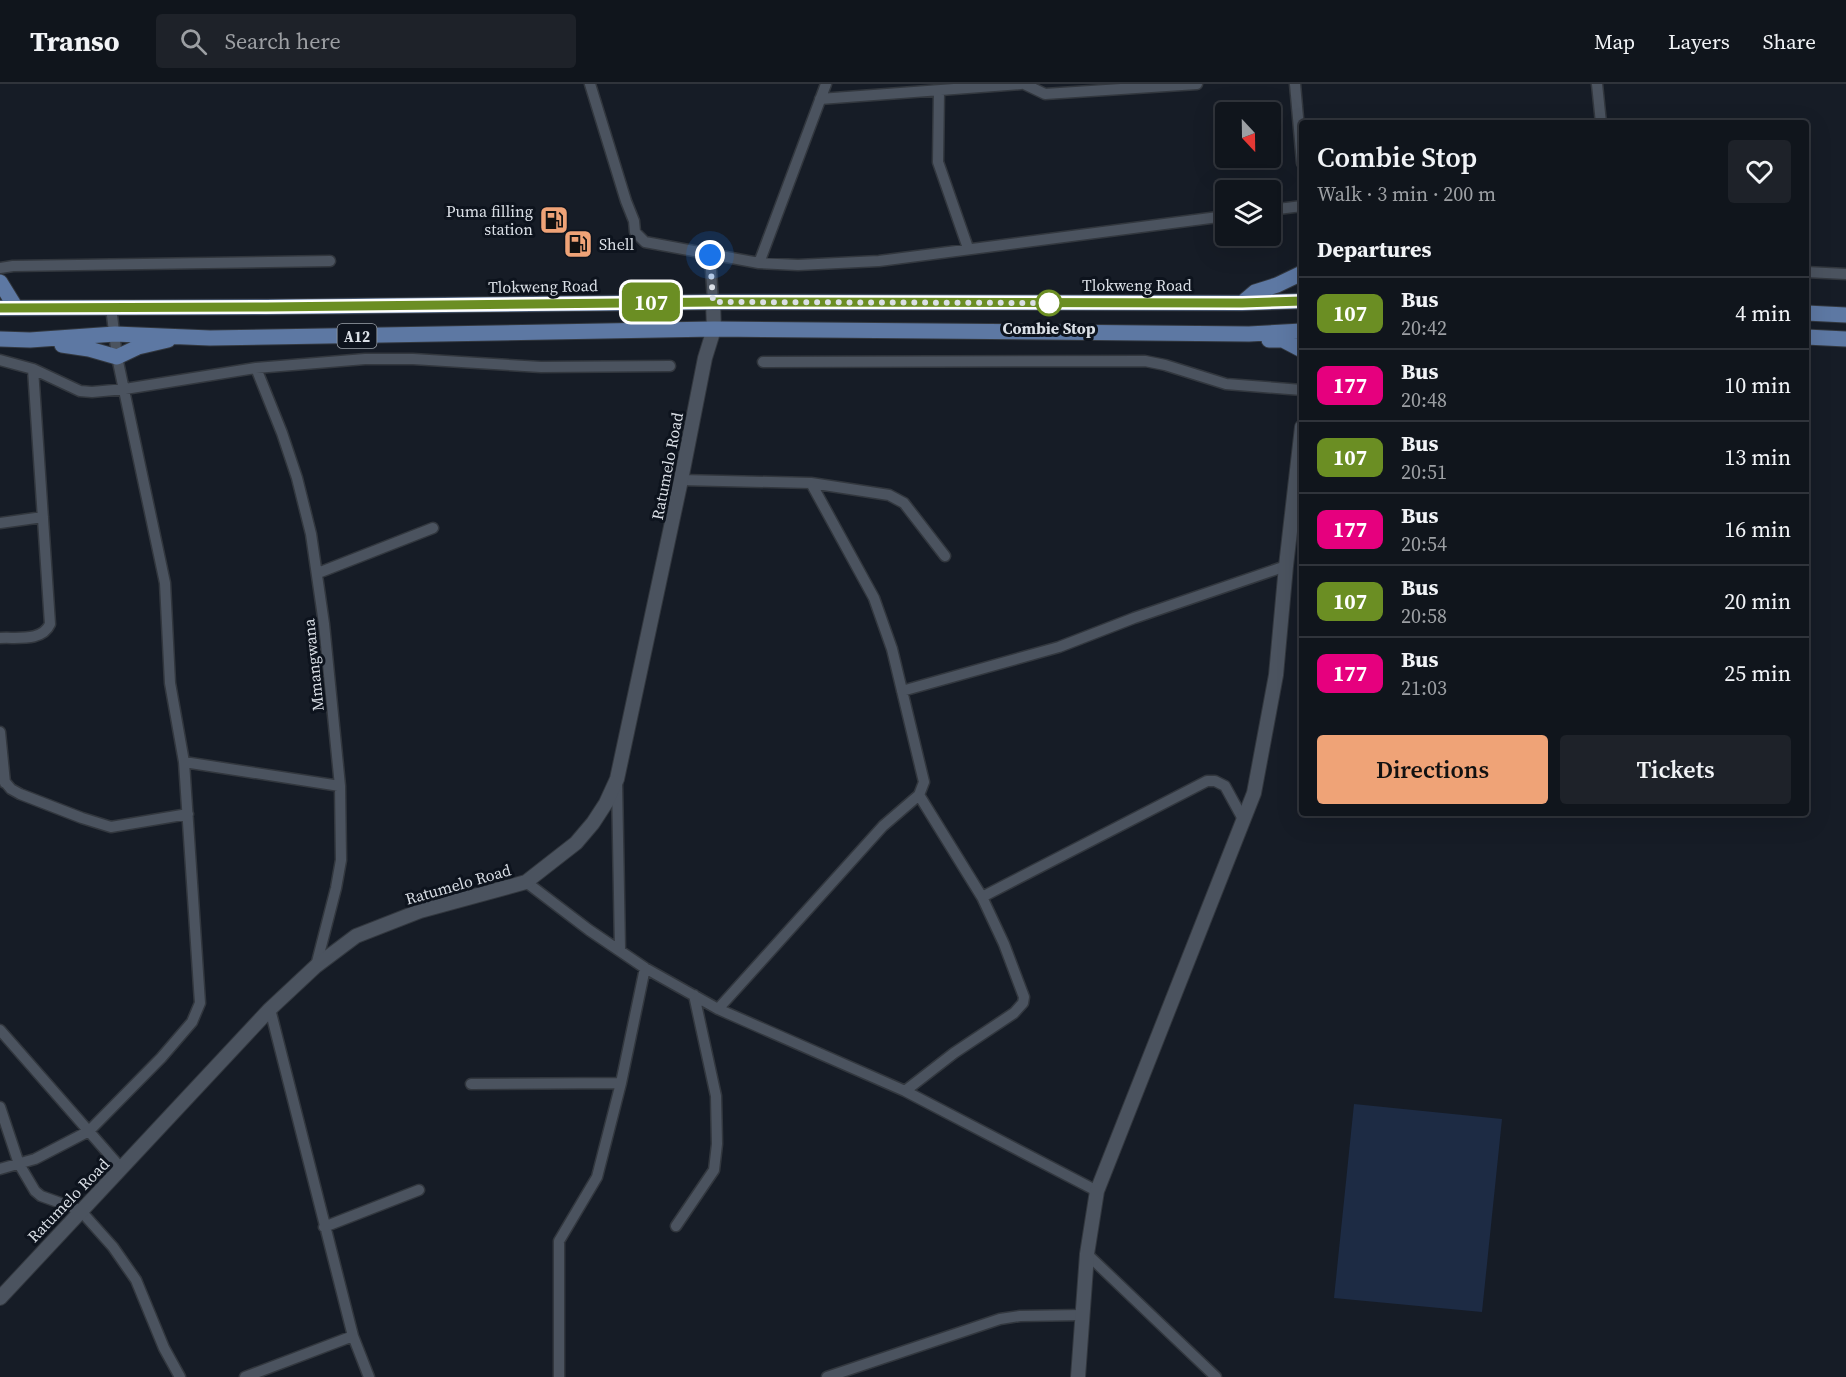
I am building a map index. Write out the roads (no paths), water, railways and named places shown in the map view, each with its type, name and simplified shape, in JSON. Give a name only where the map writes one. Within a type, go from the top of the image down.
[{"type":"main road","points":[[1242,303],[1255,292],[1299,274]]},
{"type":"main road","points":[[0,282],[16,308]]},
{"type":"main road","name":"Tlokweng Road","points":[[0,308],[713,302],[1242,303],[1299,301]]},
{"type":"main road","points":[[1809,313],[1846,315]]},
{"type":"main road","name":"A12","points":[[0,339],[30,340],[115,334],[210,338],[714,329],[1249,334],[1299,331]]},
{"type":"main road","points":[[1249,334],[1264,340],[1284,339],[1299,348]]},
{"type":"main road","points":[[1809,337],[1846,339]]},
{"type":"main road","points":[[30,340],[42,346],[76,346],[117,357],[138,347],[177,338],[210,338]]},
{"type":"street","points":[[590,84],[634,221],[635,232],[645,242],[759,263],[798,265],[879,261],[1215,217]]},
{"type":"street","points":[[759,263],[826,84]]},
{"type":"street","points":[[820,99],[1022,84],[1045,94],[1197,84]]},
{"type":"street","points":[[1295,84],[1299,129]]},
{"type":"street","points":[[1597,84],[1601,120]]},
{"type":"street","points":[[939,91],[938,162],[968,248]]},
{"type":"street","points":[[1281,209],[1299,207]]},
{"type":"street","points":[[710,255],[713,302]]},
{"type":"street","points":[[0,268],[330,261]]},
{"type":"street","points":[[1809,272],[1846,274]]},
{"type":"street","name":"Ratumelo Road","points":[[0,1298],[270,1009],[316,966],[356,936],[375,928],[420,911],[526,882],[576,843],[593,823],[606,803],[617,779],[705,358],[714,329],[713,302]]},
{"type":"street","points":[[0,1169],[56,1149],[89,1131],[192,1023],[198,1013],[200,1003],[184,762],[170,683],[165,583],[117,357],[111,307]]},
{"type":"street","points":[[0,360],[33,369],[80,391],[92,393],[256,368],[347,360],[413,359],[541,367],[670,366]]},
{"type":"street","points":[[763,362],[1145,361],[1226,384],[1299,390]]},
{"type":"street","name":"Mmangwana","points":[[256,368],[291,456],[311,534],[318,573],[340,786],[341,860],[316,966]]},
{"type":"street","points":[[0,638],[39,635],[48,630],[50,624],[33,369]]},
{"type":"street","points":[[1078,1377],[1087,1254],[1097,1191],[1254,793],[1276,675],[1299,453]]},
{"type":"street","points":[[681,480],[811,483],[889,495],[904,503],[945,556]]},
{"type":"street","points":[[718,1009],[883,826],[919,795],[924,782],[892,649],[874,598],[811,483]]},
{"type":"street","points":[[0,523],[43,518]]},
{"type":"street","points":[[318,573],[433,528]]},
{"type":"street","points":[[902,691],[1059,647],[1134,618],[1286,566]]},
{"type":"street","points":[[0,732],[2,780],[20,794],[111,827],[188,814]]},
{"type":"street","points":[[184,762],[340,786]]},
{"type":"street","points":[[617,779],[620,950]]},
{"type":"street","points":[[982,897],[1207,782],[1215,780],[1225,786],[1243,819]]},
{"type":"street","points":[[905,1091],[954,1053],[1014,1013],[1023,1003],[1024,997],[1004,944],[982,897],[919,795]]},
{"type":"street","points":[[526,882],[588,930],[645,968],[718,1009],[905,1091],[1097,1191]]},
{"type":"street","points":[[559,1377],[559,1241],[597,1177],[621,1083],[645,968]]},
{"type":"street","points":[[676,1226],[714,1170],[717,1144],[716,1096],[694,995]]},
{"type":"street","points":[[270,1009],[352,1336],[369,1377]]},
{"type":"street","points":[[0,1030],[121,1168]]},
{"type":"street","points":[[471,1084],[621,1083]]},
{"type":"street","points":[[0,1107],[19,1164],[38,1194],[80,1210],[113,1247],[136,1280],[164,1348],[180,1377]]},
{"type":"street","points":[[324,1227],[419,1190]]},
{"type":"street","points":[[1087,1254],[1216,1377]]},
{"type":"street","points":[[827,1377],[1000,1319],[1020,1316],[1082,1315]]},
{"type":"street","points":[[245,1377],[352,1336]]},
{"type":"place","name":"Puma filling station","points":[[554,220]]},
{"type":"place","name":"Shell","points":[[578,244]]},
{"type":"place","name":"Combie Stop","points":[[1049,303]]}]
